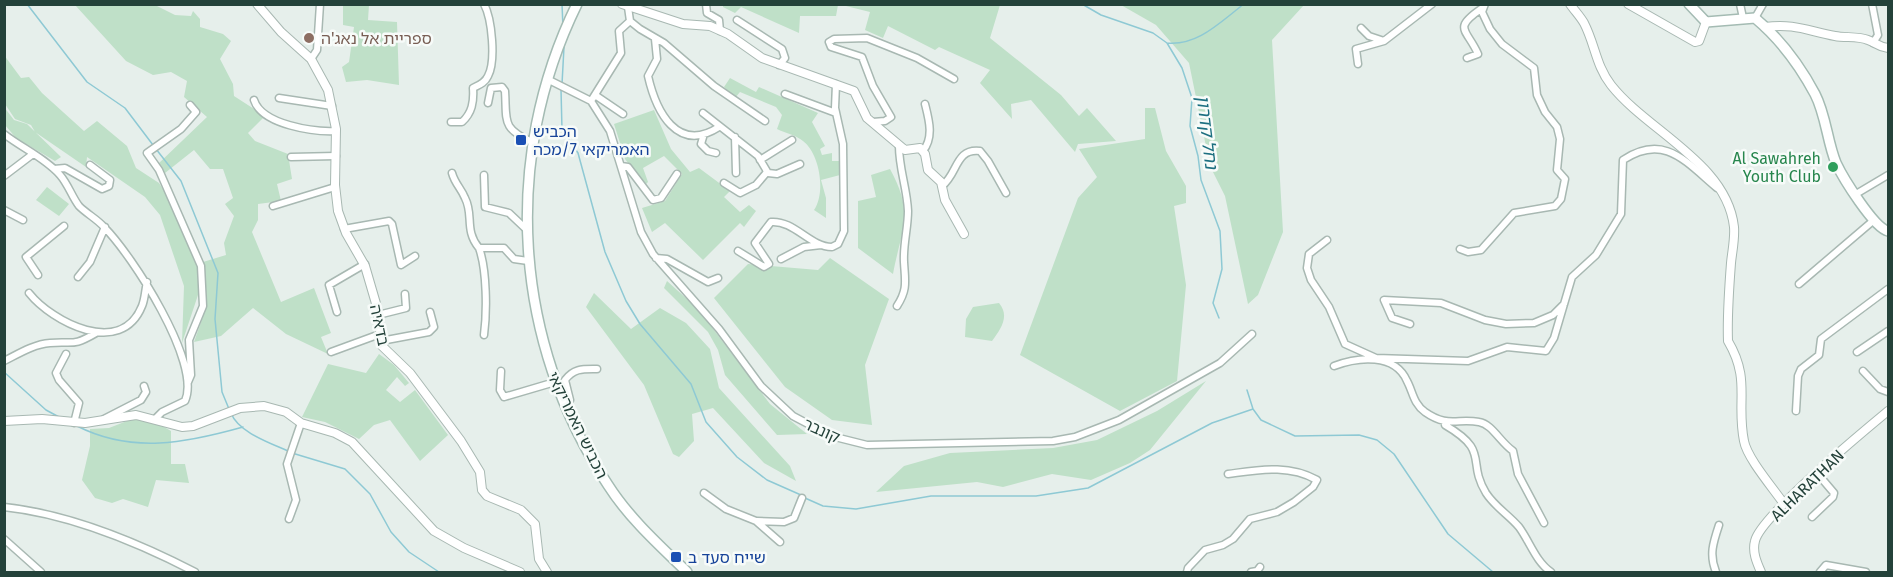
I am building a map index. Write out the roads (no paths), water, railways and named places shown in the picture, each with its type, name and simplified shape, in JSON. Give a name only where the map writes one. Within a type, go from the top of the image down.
[{"type":"main road","name":"הכביש האמריקאי","points":[[577,4],[547,79],[532,142],[527,230],[528,261],[535,313],[564,405],[608,487],[652,538],[687,573]]},
{"type":"main road","points":[[1689,4],[1706,22],[1755,18],[1792,58],[1815,94],[1837,164],[1874,220],[1887,233]]},
{"type":"street","name":"בדאיה","points":[[257,4],[281,32],[311,59],[322,76],[332,106],[336,131],[335,187],[338,211],[344,229],[364,264],[386,353],[410,373],[461,441],[480,472],[482,490],[493,500],[522,510],[535,524],[539,559],[547,573]]},
{"type":"street","points":[[311,59],[317,50],[320,4]]},
{"type":"street","points":[[451,122],[462,122],[468,117],[473,88],[486,79],[491,67],[491,21],[484,4]]},
{"type":"street","points":[[706,4],[707,13],[719,20],[720,31]]},
{"type":"street","points":[[1358,64],[1356,49],[1384,40],[1432,4]]},
{"type":"street","points":[[1570,4],[1583,22],[1598,67],[1610,84],[1626,102],[1654,124],[1660,133],[1684,149],[1718,184],[1722,192],[1734,227],[1728,341],[1742,372],[1741,422],[1744,444],[1784,504]]},
{"type":"street","points":[[1628,4],[1695,42],[1703,36],[1706,22]]},
{"type":"street","points":[[1740,4],[1743,18]]},
{"type":"street","points":[[1755,18],[1763,4]]},
{"type":"street","points":[[1872,4],[1878,35],[1873,43]]},
{"type":"street","points":[[625,6],[720,31],[762,58],[854,91],[867,118],[899,146],[905,150],[920,148],[923,151],[928,170],[942,186],[945,200],[964,234]]},
{"type":"street","points":[[625,6],[630,21],[714,86],[765,121]]},
{"type":"street","points":[[1460,249],[1468,252],[1481,250],[1514,213],[1555,206],[1560,203],[1566,178],[1557,170],[1560,139],[1557,127],[1545,112],[1537,95],[1534,68],[1502,44],[1490,29],[1483,7],[1465,20],[1463,28],[1466,36],[1478,54],[1467,58]]},
{"type":"street","points":[[737,20],[782,49],[785,58],[780,65]]},
{"type":"street","points":[[547,79],[591,101],[621,53],[619,31],[630,21]]},
{"type":"street","points":[[1765,27],[1786,24],[1835,36],[1867,39],[1878,47],[1888,48]]},
{"type":"street","points":[[1361,28],[1369,36],[1384,40]]},
{"type":"street","points":[[873,122],[885,121],[891,117],[873,86],[862,57],[831,47],[829,42],[834,39],[867,38],[917,58],[954,79]]},
{"type":"street","points":[[655,39],[657,59],[648,76],[654,97],[673,129],[679,134],[704,134],[719,127]]},
{"type":"street","points":[[781,259],[804,247],[822,245],[832,247],[838,244],[844,231],[843,144],[836,113],[836,84]]},
{"type":"street","points":[[488,103],[491,88],[502,87],[505,91],[508,127],[513,133],[532,142]]},
{"type":"street","points":[[595,94],[623,114]]},
{"type":"street","points":[[784,94],[836,113]]},
{"type":"street","points":[[279,98],[332,106]]},
{"type":"street","points":[[254,100],[256,107],[267,116],[304,129],[336,131]]},
{"type":"street","name":"קונבר","points":[[591,101],[610,132],[641,232],[656,258],[705,312],[777,403],[812,428],[831,436],[867,446],[1053,441],[1075,437],[1119,420],[1198,377],[1220,363],[1252,334]]},
{"type":"street","points":[[923,151],[927,146],[930,127],[925,104]]},
{"type":"street","points":[[156,418],[162,412],[185,401],[191,375],[189,340],[202,306],[201,266],[159,170],[147,153],[182,129],[196,112],[190,105]]},
{"type":"street","points":[[703,112],[760,160],[767,172],[777,174],[800,165]]},
{"type":"street","points":[[4,134],[54,169],[67,184],[77,204],[105,227],[147,282],[170,329],[188,382]]},
{"type":"street","points":[[704,134],[701,144],[708,151],[716,153]]},
{"type":"street","points":[[735,137],[736,173]]},
{"type":"street","points":[[760,160],[792,140]]},
{"type":"street","points":[[897,306],[907,285],[904,261],[908,213],[904,183],[900,175],[899,146]]},
{"type":"street","points":[[1334,366],[1377,358],[1468,361],[1507,347],[1546,351],[1554,338],[1572,277],[1596,255],[1621,214],[1623,160],[1638,149],[1661,148],[1688,164],[1722,192]]},
{"type":"street","points":[[942,186],[948,180],[961,155],[972,150],[980,151],[988,161],[1006,193]]},
{"type":"street","points":[[4,176],[33,154]]},
{"type":"street","points":[[291,157],[336,156]]},
{"type":"street","points":[[54,169],[65,168],[102,189],[109,186],[110,180],[90,165]]},
{"type":"street","points":[[621,166],[628,167],[653,200],[661,198],[677,174]]},
{"type":"street","points":[[724,183],[740,193],[756,185],[767,172]]},
{"type":"street","points":[[452,173],[456,187],[466,199],[469,229],[479,248],[484,269],[487,316],[484,335]]},
{"type":"street","points":[[484,175],[485,207],[509,213],[527,230]]},
{"type":"street","points":[[1856,194],[1888,175]]},
{"type":"street","points":[[273,206],[335,187]]},
{"type":"street","points":[[4,210],[23,220]]},
{"type":"street","points":[[1798,284],[1874,220]]},
{"type":"street","points":[[344,229],[389,221],[392,224],[400,265],[415,256]]},
{"type":"street","points":[[738,251],[764,267],[769,264],[755,243],[771,222],[776,221],[801,232],[822,245]]},
{"type":"street","points":[[38,275],[26,257],[64,226]]},
{"type":"street","points":[[78,277],[90,262],[105,227]]},
{"type":"street","points":[[1327,240],[1309,254],[1307,268],[1311,280],[1329,306],[1345,344],[1402,369],[1416,403],[1424,411],[1445,422],[1479,422],[1491,427],[1501,443],[1513,451],[1518,474],[1544,523]]},
{"type":"street","points":[[479,248],[504,248],[514,259],[528,261]]},
{"type":"street","points":[[656,258],[667,259],[708,282],[718,278]]},
{"type":"street","points":[[337,312],[329,285],[364,264]]},
{"type":"street","points":[[4,361],[37,346],[51,343],[78,344],[97,333],[124,326],[142,306],[147,282]]},
{"type":"street","points":[[1796,411],[1798,376],[1801,369],[1819,355],[1821,339],[1888,289]]},
{"type":"street","points":[[29,293],[43,310],[83,330],[97,333]]},
{"type":"street","points":[[378,315],[406,308],[405,294]]},
{"type":"street","points":[[1410,324],[1392,318],[1384,300],[1441,303],[1485,320],[1506,324],[1534,323],[1553,315],[1564,304]]},
{"type":"street","points":[[331,352],[381,338],[429,332],[434,327],[430,312]]},
{"type":"street","points":[[1857,352],[1888,331]]},
{"type":"street","points":[[66,354],[56,374],[79,403],[74,423]]},
{"type":"street","points":[[564,405],[570,400],[565,380],[571,372],[581,369],[597,369]]},
{"type":"street","points":[[501,371],[500,390],[504,397],[555,382]]},
{"type":"street","points":[[1863,371],[1880,389],[1888,392]]},
{"type":"street","points":[[101,420],[141,400],[146,392],[144,386]]},
{"type":"street","points":[[4,421],[42,419],[74,423],[136,415],[156,418],[177,426],[193,426],[240,408],[264,406],[286,412],[302,423],[335,433],[352,442],[434,531],[464,548],[520,573]]},
{"type":"street","name":"ALHARATHAN","points":[[1761,573],[1756,561],[1755,539],[1784,504],[1888,411]]},
{"type":"street","points":[[1445,422],[1445,426],[1465,437],[1475,451],[1486,493],[1518,525],[1539,559],[1551,573]]},
{"type":"street","points":[[289,519],[296,500],[287,464],[302,423]]},
{"type":"street","points":[[1187,573],[1188,567],[1205,550],[1223,545],[1233,539],[1250,519],[1277,512],[1294,502],[1313,487],[1317,480],[1302,472],[1268,468],[1228,474]]},
{"type":"street","points":[[1812,517],[1833,497],[1834,493],[1817,473]]},
{"type":"street","points":[[704,493],[726,509],[756,520],[784,522],[794,518],[802,498]]},
{"type":"street","points":[[4,507],[72,522],[123,539],[195,573]]},
{"type":"street","points":[[756,520],[780,542]]},
{"type":"street","points":[[1716,573],[1711,560],[1712,547],[1719,525]]},
{"type":"street","points":[[4,539],[41,573]]},
{"type":"street","points":[[1821,573],[1826,565],[1866,573]]},
{"type":"street","points":[[1251,573],[1260,567]]},
{"type":"waterway","points":[[27,4],[87,82],[125,108],[153,145]]},
{"type":"waterway","points":[[562,4],[563,28]]},
{"type":"waterway","name":"נחל קדרון","points":[[1082,4],[1101,15],[1153,33],[1167,43],[1182,68],[1192,98],[1190,126],[1198,156],[1201,180],[1220,231],[1222,269],[1213,303],[1219,318]]},
{"type":"waterway","points":[[1167,43],[1189,41],[1199,37],[1244,4]]},
{"type":"waterway","points":[[562,84],[564,47]]},
{"type":"waterway","points":[[561,89],[562,130],[578,153],[605,252],[626,301],[640,324],[691,384],[706,422],[737,457],[767,480],[801,495]]},
{"type":"waterway","points":[[156,149],[181,181],[218,273],[215,319],[222,392],[229,409]]},
{"type":"waterway","points":[[4,372],[46,410],[59,417]]},
{"type":"waterway","name":"נחל קדרון","points":[[1247,390],[1253,409],[1261,420],[1295,436],[1359,435],[1377,440],[1394,454],[1448,534],[1493,572]]},
{"type":"waterway","points":[[805,498],[823,506],[856,509],[931,496],[1036,496],[1088,488],[1212,423],[1253,409]]},
{"type":"waterway","points":[[231,413],[240,426],[247,431],[288,451]]},
{"type":"waterway","points":[[77,426],[98,435],[139,443],[201,438],[243,427]]},
{"type":"waterway","points":[[292,453],[345,469],[370,494],[391,532],[409,552],[439,572]]},
{"type":"place","name":"ספריית אל נאג'ה","points":[[309,38]]},
{"type":"place","name":"הכביש האמריקאי 7/מכה","points":[[521,140]]},
{"type":"place","name":"Al Sawahreh Youth Club","points":[[1833,167]]},
{"type":"place","name":"שייח סעד ב","points":[[676,557]]}]
